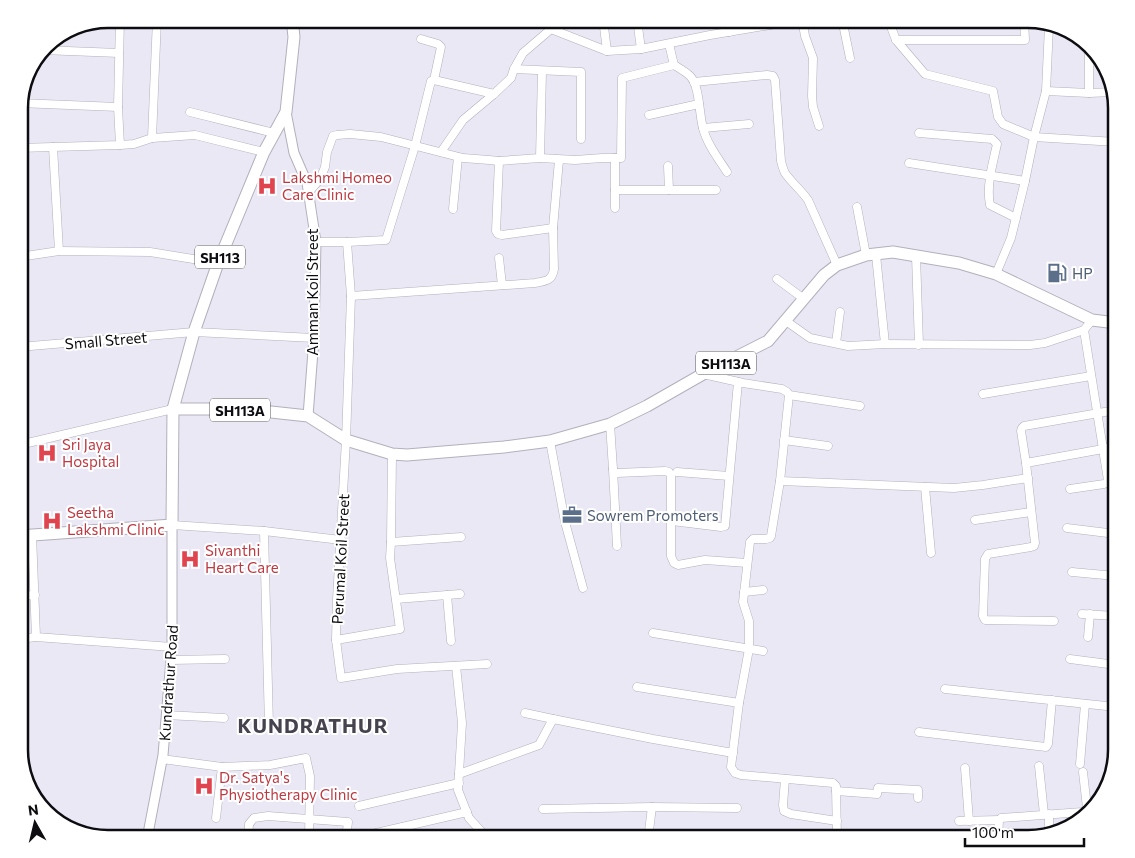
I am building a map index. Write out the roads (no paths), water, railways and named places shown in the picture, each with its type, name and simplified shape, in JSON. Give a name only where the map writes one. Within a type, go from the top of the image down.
[{"type":"main road","name":"SH113","points":[[172,525],[173,409],[194,332],[218,262],[264,152],[286,112],[294,37],[293,28]]},
{"type":"main road","name":"SH113","points":[[294,37],[298,28]]},
{"type":"main road","name":"SH113A","points":[[173,409],[253,411],[308,416],[346,440],[392,454],[407,455],[550,441],[610,424],[768,341],[824,275],[837,264],[871,255],[893,252],[959,263],[996,274],[1092,320],[1108,322]]},
{"type":"main road","points":[[28,535],[172,525]]},
{"type":"street","points":[[120,28],[118,108],[120,145]]},
{"type":"street","points":[[152,138],[157,28]]},
{"type":"street","points":[[604,28],[607,51]]},
{"type":"street","points":[[638,28],[641,50]]},
{"type":"street","points":[[440,152],[463,120],[511,78],[523,53],[551,29],[607,51],[641,50],[743,28]]},
{"type":"street","points":[[804,28],[813,58],[812,96],[813,107],[819,126]]},
{"type":"street","points":[[844,28],[850,58]]},
{"type":"street","points":[[891,28],[896,40],[925,74],[994,91],[998,117],[1003,124],[1034,137],[1108,142]]},
{"type":"street","points":[[896,40],[1024,40],[1024,28]]},
{"type":"street","points":[[996,274],[1011,238],[1046,91],[1049,31]]},
{"type":"street","points":[[316,242],[386,240],[415,146],[430,84],[434,80],[441,47],[438,44],[420,39]]},
{"type":"street","points":[[669,44],[674,65],[690,76],[694,82],[703,128],[708,142],[727,172]]},
{"type":"street","points":[[52,50],[119,53]]},
{"type":"street","points":[[1089,57],[1089,93]]},
{"type":"street","points":[[309,192],[320,179],[333,136],[337,135],[350,134],[381,137],[458,157],[499,161],[540,158],[560,160],[621,158],[622,78],[674,65]]},
{"type":"street","points":[[514,69],[581,72],[581,139]]},
{"type":"street","points":[[540,158],[542,71]]},
{"type":"street","points":[[694,82],[773,76],[783,169],[808,200],[837,264]]},
{"type":"street","points":[[434,80],[494,94]]},
{"type":"street","points":[[1046,91],[1106,92]]},
{"type":"street","points":[[28,103],[118,108]]},
{"type":"street","points":[[648,116],[699,104]]},
{"type":"street","points":[[190,112],[274,133]]},
{"type":"street","name":"Amman Koil Street","points":[[286,112],[294,153],[307,183],[316,242],[314,338],[308,416]]},
{"type":"street","points":[[703,128],[749,124]]},
{"type":"street","points":[[919,133],[992,139],[997,144],[988,198],[990,205],[1016,218]]},
{"type":"street","points":[[28,148],[134,144],[152,138],[195,135],[264,152]]},
{"type":"street","points":[[53,147],[58,251]]},
{"type":"street","points":[[453,209],[458,157]]},
{"type":"street","points":[[615,158],[615,208]]},
{"type":"street","points":[[351,296],[547,281],[553,276],[554,269],[553,228],[560,160]]},
{"type":"street","points":[[499,161],[496,231],[498,234],[553,228]]},
{"type":"street","points":[[909,163],[1025,181]]},
{"type":"street","points":[[668,166],[669,190]]},
{"type":"street","points":[[615,190],[716,190]]},
{"type":"street","points":[[857,207],[871,255],[885,344]]},
{"type":"street","name":"Perumal Koil Street","points":[[347,242],[351,296],[346,440],[336,600],[336,640],[341,678],[397,669],[456,666]]},
{"type":"street","points":[[28,255],[58,251],[150,252],[218,262]]},
{"type":"street","points":[[916,256],[919,344]]},
{"type":"street","points":[[499,258],[502,285]]},
{"type":"street","points":[[777,278],[804,299]]},
{"type":"street","points":[[836,343],[840,312]]},
{"type":"street","points":[[786,321],[810,338],[848,346],[919,344],[1030,346],[1084,330],[1092,320]]},
{"type":"street","points":[[1070,489],[1104,484],[1108,480],[1084,330]]},
{"type":"street","name":"Small Street","points":[[28,347],[194,332],[314,338]]},
{"type":"street","points":[[703,374],[782,389],[788,395],[780,481],[771,536],[766,540],[753,539],[751,541],[747,563],[743,602],[749,621],[749,649],[739,703],[731,767],[735,773],[741,775],[832,783],[836,786],[837,830]]},
{"type":"street","points":[[983,394],[1091,376]]},
{"type":"street","points":[[672,521],[725,526],[738,382]]},
{"type":"street","points":[[788,395],[860,406]]},
{"type":"street","points":[[28,443],[173,409]]},
{"type":"street","points":[[1054,621],[986,620],[983,618],[985,559],[988,554],[1031,547],[1035,543],[1022,428],[1024,426],[1108,411]]},
{"type":"street","points":[[610,424],[617,546]]},
{"type":"street","points":[[784,440],[828,446]]},
{"type":"street","points":[[550,441],[565,522],[583,588]]},
{"type":"street","points":[[1026,463],[1108,448]]},
{"type":"street","points":[[336,640],[400,630],[390,558],[392,454]]},
{"type":"street","points":[[613,469],[614,472],[618,473],[669,472],[671,476],[671,556],[674,563],[678,565],[705,560],[747,563]]},
{"type":"street","points":[[678,472],[729,476]]},
{"type":"street","points":[[780,481],[954,488],[1028,478]]},
{"type":"street","points":[[925,487],[930,553]]},
{"type":"street","points":[[975,520],[1031,512]]},
{"type":"street","points":[[172,525],[264,531],[341,540]]},
{"type":"street","name":"Kundrathur Road","points":[[149,830],[162,759],[172,647],[172,525]]},
{"type":"street","points":[[1067,528],[1108,533]]},
{"type":"street","points":[[264,531],[268,726]]},
{"type":"street","points":[[32,535],[36,637]]},
{"type":"street","points":[[391,542],[461,537]]},
{"type":"street","points":[[1072,572],[1108,575]]},
{"type":"street","points":[[744,592],[763,590]]},
{"type":"street","points":[[396,599],[460,594]]},
{"type":"street","points":[[28,595],[34,595]]},
{"type":"street","points":[[446,595],[451,642]]},
{"type":"street","points":[[1088,637],[1086,614],[1108,615]]},
{"type":"street","points":[[652,633],[762,651]]},
{"type":"street","points":[[28,638],[172,647]]},
{"type":"street","points":[[170,660],[225,659]]},
{"type":"street","points":[[1070,659],[1108,664]]},
{"type":"street","points":[[480,830],[469,818],[458,790],[462,723],[456,666],[486,664]]},
{"type":"street","points":[[637,686],[739,703]]},
{"type":"street","points":[[945,689],[1108,706]]},
{"type":"street","points":[[919,732],[1046,747],[1048,744],[1052,700]]},
{"type":"street","points":[[1085,704],[1082,768],[1087,804]]},
{"type":"street","points":[[524,713],[733,753]]},
{"type":"street","points":[[166,715],[224,718]]},
{"type":"street","points":[[459,774],[539,745],[553,719]]},
{"type":"street","points":[[162,759],[222,767],[270,765],[306,758],[310,776],[309,830]]},
{"type":"street","points":[[1039,766],[1048,828]]},
{"type":"street","points":[[216,818],[222,767]]},
{"type":"street","points":[[965,768],[969,821]]},
{"type":"street","points":[[784,779],[784,811],[791,814],[837,820]]},
{"type":"street","points":[[359,806],[458,783]]},
{"type":"street","points":[[836,791],[877,794],[878,788],[918,790],[918,798]]},
{"type":"street","points":[[649,830],[652,807]]},
{"type":"street","points":[[543,809],[737,808]]},
{"type":"street","points":[[390,830],[467,812]]},
{"type":"street","points":[[959,822],[1078,812]]},
{"type":"street","points":[[249,830],[254,818],[268,816],[348,822],[347,830]]},
{"type":"street","points":[[998,820],[998,830]]},
{"type":"place","name":"Lakshmi Homeo Care Clinic","points":[[267,186]]},
{"type":"place","name":"HP","points":[[1057,273]]},
{"type":"place","name":"Sri Jaya Hospital","points":[[47,453]]},
{"type":"place","name":"Sowrem Promoters","points":[[572,515]]},
{"type":"place","name":"Seetha Lakshmi Clinic","points":[[52,521]]},
{"type":"place","name":"Sivanthi Heart Care","points":[[190,559]]},
{"type":"place","name":"Dr. Satya's Physiotherapy Clinic","points":[[204,786]]},
{"type":"district","name":"KUNDRATHUR","points":[[313,725]]}]
